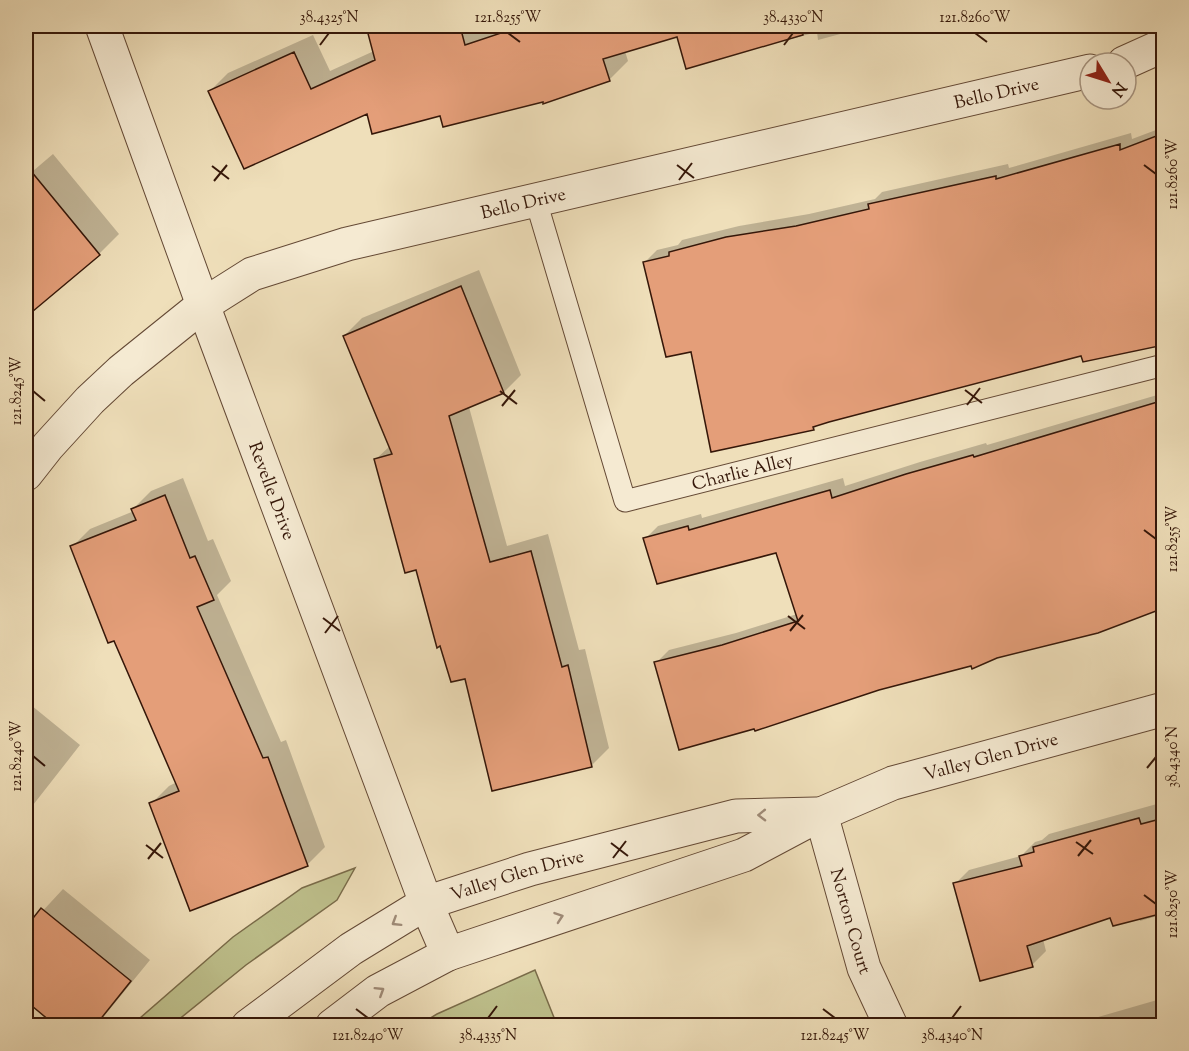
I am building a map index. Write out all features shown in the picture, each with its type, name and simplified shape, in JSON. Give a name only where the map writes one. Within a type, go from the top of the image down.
[{"type":"street","name":"Revelle Drive","points":[[102,26],[203,305],[426,903],[448,954]]},
{"type":"street","points":[[1138,57],[1164,45]]},
{"type":"street","name":"Bello Drive","points":[[26,474],[48,446],[98,393],[145,351],[203,305],[252,273],[347,244],[1078,74]]},
{"type":"street","name":"Valley Glen Drive","points":[[332,1026],[378,991],[448,954],[744,855],[821,814],[893,783],[1164,709]]},
{"type":"street","name":"Valley Glen Drive","points":[[248,1026],[351,949],[426,903],[530,869],[736,816],[821,814]]},
{"type":"street","name":"Norton Court","points":[[821,814],[864,968],[891,1026]]},
{"type":"lane","name":"Charlie Alley","points":[[536,201],[625,501],[1164,365]]},
{"type":"green space","points":[[355,868],[337,900],[246,965],[172,1025],[132,1025],[233,937],[302,888]]},
{"type":"green space","points":[[535,970],[557,1025],[419,1025],[437,1014]]},
{"type":"building","points":[[366,26],[460,26],[465,45],[522,26],[802,26],[803,35],[686,69],[677,37],[603,59],[610,81],[543,104],[543,102],[443,127],[440,116],[372,134],[367,114],[244,169],[208,91],[294,52],[311,89],[375,60]]},
{"type":"building","points":[[1164,133],[1164,345],[1083,362],[1081,356],[829,422],[813,427],[814,430],[711,452],[691,352],[666,357],[643,262],[669,256],[669,252],[726,237],[796,226],[869,209],[868,204],[996,176],[996,179],[1120,144],[1120,150]]},
{"type":"building","points":[[26,165],[100,255],[26,317]]},
{"type":"building","points":[[461,286],[504,393],[449,416],[490,562],[531,551],[562,667],[568,665],[592,767],[492,791],[465,679],[451,682],[440,646],[437,648],[416,570],[405,573],[374,459],[392,454],[343,336]]},
{"type":"building","points":[[1164,400],[1164,608],[1098,633],[997,658],[972,669],[971,666],[879,690],[755,731],[754,729],[679,750],[654,662],[722,645],[798,621],[776,553],[657,584],[643,538],[688,526],[689,530],[830,490],[832,498],[906,474],[973,455],[974,457]]},
{"type":"building","points":[[165,495],[190,558],[195,556],[214,600],[197,607],[263,758],[268,757],[308,866],[190,911],[149,803],[179,791],[114,641],[108,643],[70,546],[136,520],[131,509]]},
{"type":"building","points":[[1139,818],[1141,824],[1164,818],[1164,913],[1113,926],[1110,918],[1027,946],[1033,967],[980,981],[953,883],[1022,866],[1019,856],[1034,852],[1033,847]]},
{"type":"building","points":[[41,908],[131,981],[95,1026],[56,1026],[26,1001],[26,927]]}]
